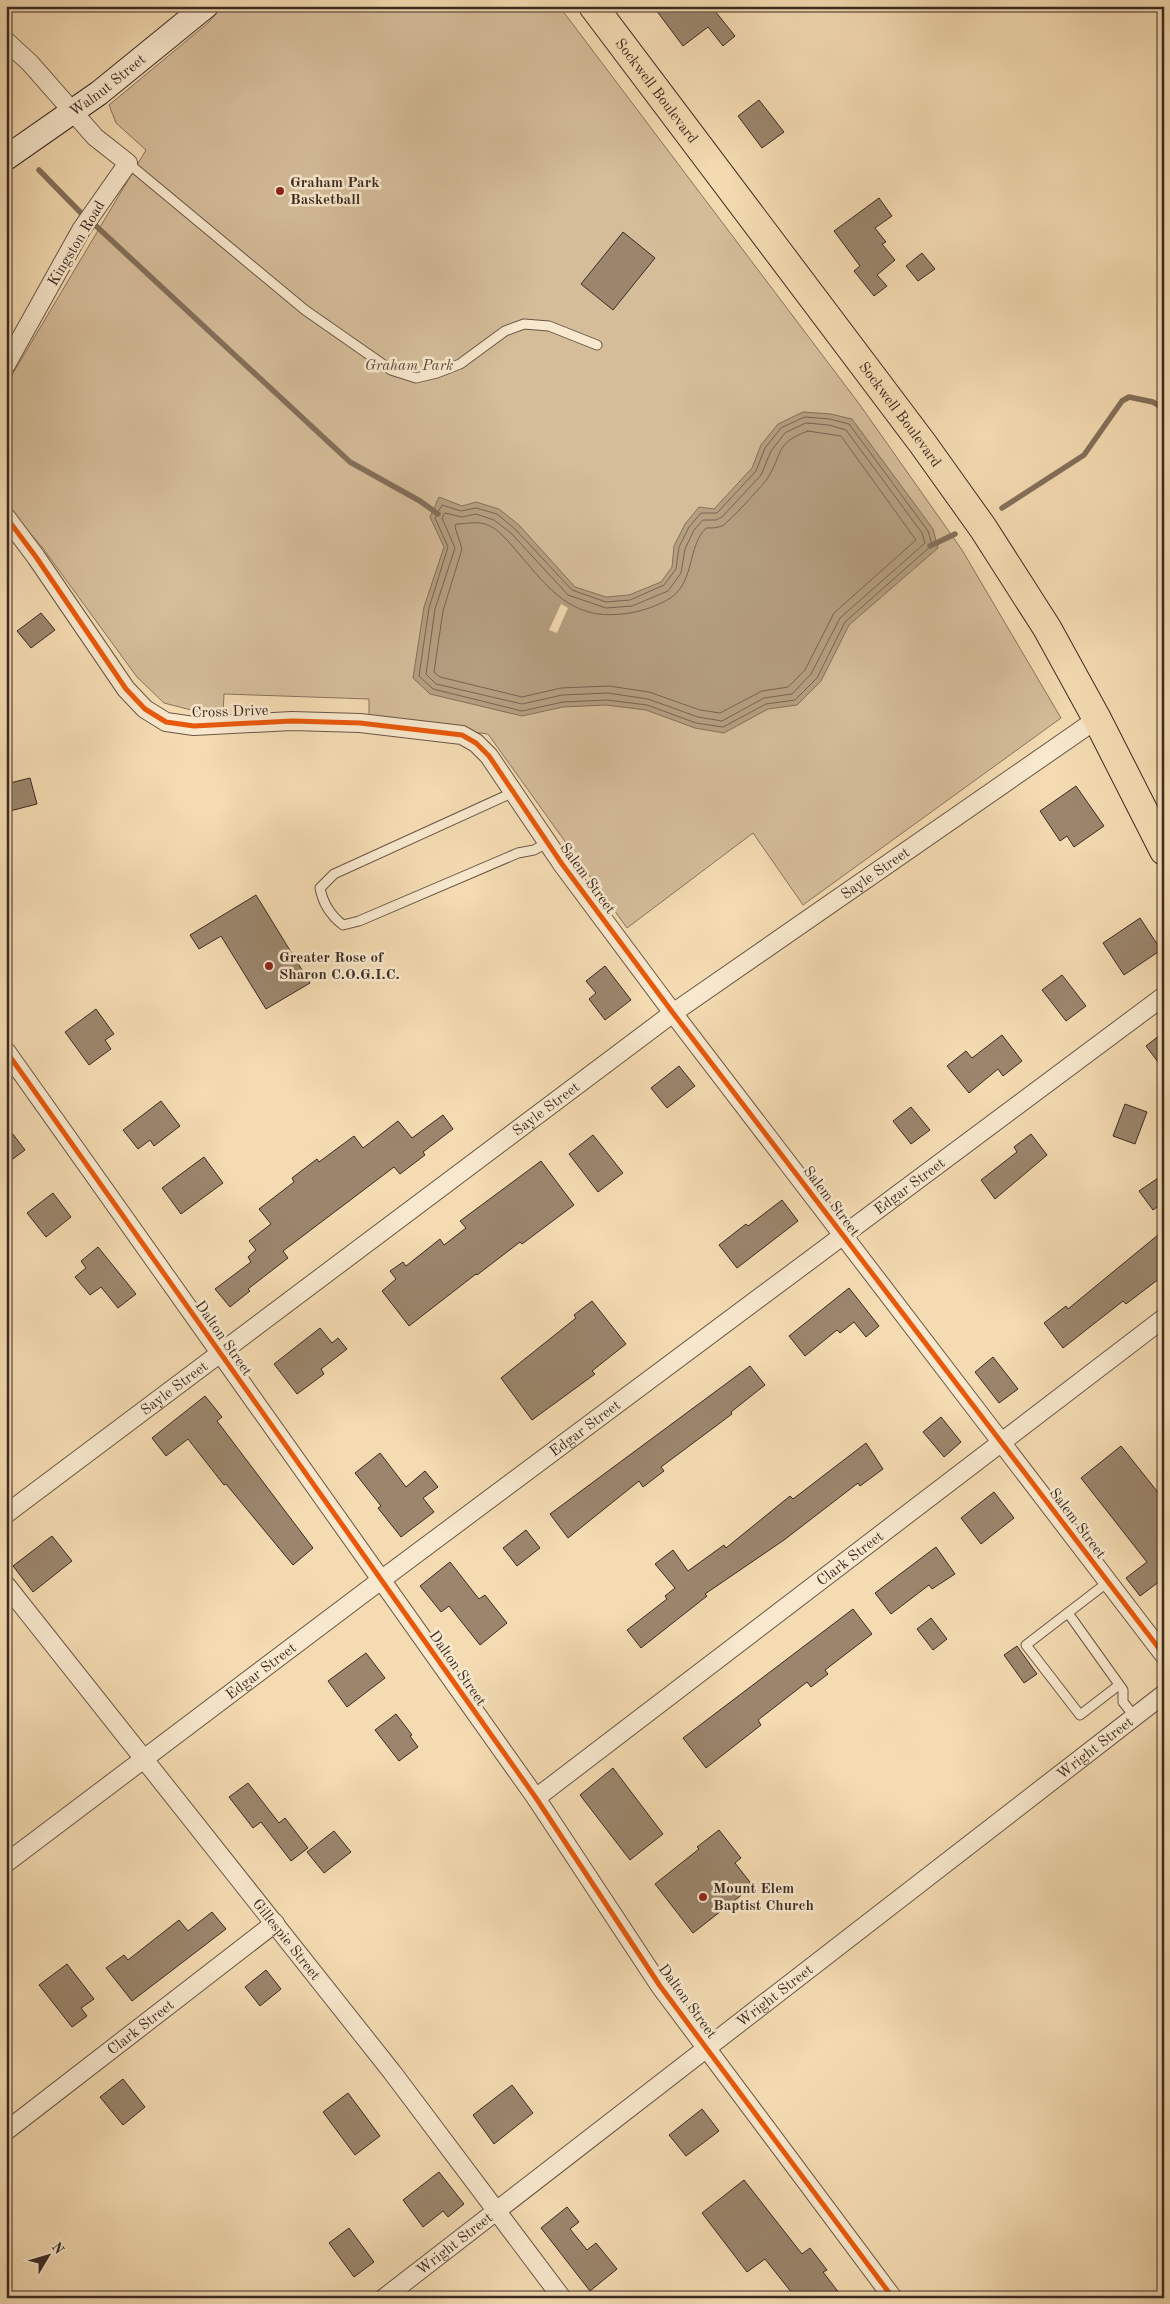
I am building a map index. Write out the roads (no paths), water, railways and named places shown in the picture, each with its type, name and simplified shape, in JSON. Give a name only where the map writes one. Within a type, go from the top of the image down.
[{"type":"main road","name":"Sockwell Boulevard","points":[[593,6],[953,484],[1019,583],[1097,719],[1164,852]]},
{"type":"street","name":"Walnut Street","points":[[6,158],[74,111],[206,6]]},
{"type":"street","points":[[6,41],[74,111],[95,137],[128,163]]},
{"type":"street","name":"Kingston Road","points":[[6,365],[81,230],[128,163]]},
{"type":"street","name":"Cross Drive","points":[[6,517],[36,557],[126,689],[145,710],[166,722],[194,726],[292,721],[370,724],[462,735],[476,743],[489,756]]},
{"type":"street","name":"Sayle Street","points":[[6,1514],[673,1013],[1097,719]]},
{"type":"street","name":"Salem Street","points":[[489,756],[548,843],[673,1013],[1164,1655]]},
{"type":"street","name":"Edgar Street","points":[[6,1863],[381,1580],[1164,996]]},
{"type":"street","name":"Dalton Street","points":[[6,1051],[218,1353],[536,1798],[660,1986],[892,2298]]},
{"type":"street","name":"Clark Street","points":[[536,1798],[1002,1444],[1164,1318]]},
{"type":"street","name":"Gillespie Street","points":[[6,1585],[83,1684],[146,1758],[275,1923],[497,2210],[562,2298]]},
{"type":"street","name":"Wright Street","points":[[384,2298],[1134,1717],[1163,1697]]},
{"type":"street","name":"Clark Street","points":[[6,2132],[275,1923]]},
{"type":"lane","points":[[128,163],[305,310],[391,370],[416,378],[436,373],[460,364],[505,331],[524,324],[549,326],[597,346]]},
{"type":"lane","points":[[514,792],[334,874],[320,888],[321,898],[331,916],[343,926],[359,921],[518,853],[534,850],[548,843]]},
{"type":"lane","points":[[1108,1582],[1026,1645],[1080,1715],[1119,1685]]},
{"type":"lane","points":[[1068,1613],[1123,1690],[1124,1702],[1134,1717]]},
{"type":"water","points":[[803,412],[831,414],[852,419],[933,529],[938,548],[849,625],[821,681],[797,705],[768,709],[724,733],[695,728],[646,710],[606,705],[563,707],[522,716],[430,694],[413,678],[424,607],[444,547],[430,517],[439,497],[462,506],[476,502],[499,509],[519,525],[575,587],[606,597],[629,595],[661,582],[672,567],[674,546],[685,524],[699,507],[714,509],[752,468],[761,445],[778,424]]},
{"type":"waterway","points":[[39,170],[81,213]]},
{"type":"waterway","points":[[95,225],[350,462],[420,501],[438,514]]},
{"type":"waterway","points":[[1002,508],[1084,455],[1122,401],[1129,397],[1153,402],[1164,409]]},
{"type":"waterway","points":[[930,546],[955,534]]},
{"type":"place","name":"Graham Park Basketball","points":[[280,191]]},
{"type":"place","name":"Greater Rose of Sharon C.O.G.I.C.","points":[[269,966]]},
{"type":"place","name":"Mount Elem Baptist Church","points":[[703,1897]]},
{"type":"park label","name":"Graham Park","points":[[409,365]]}]
